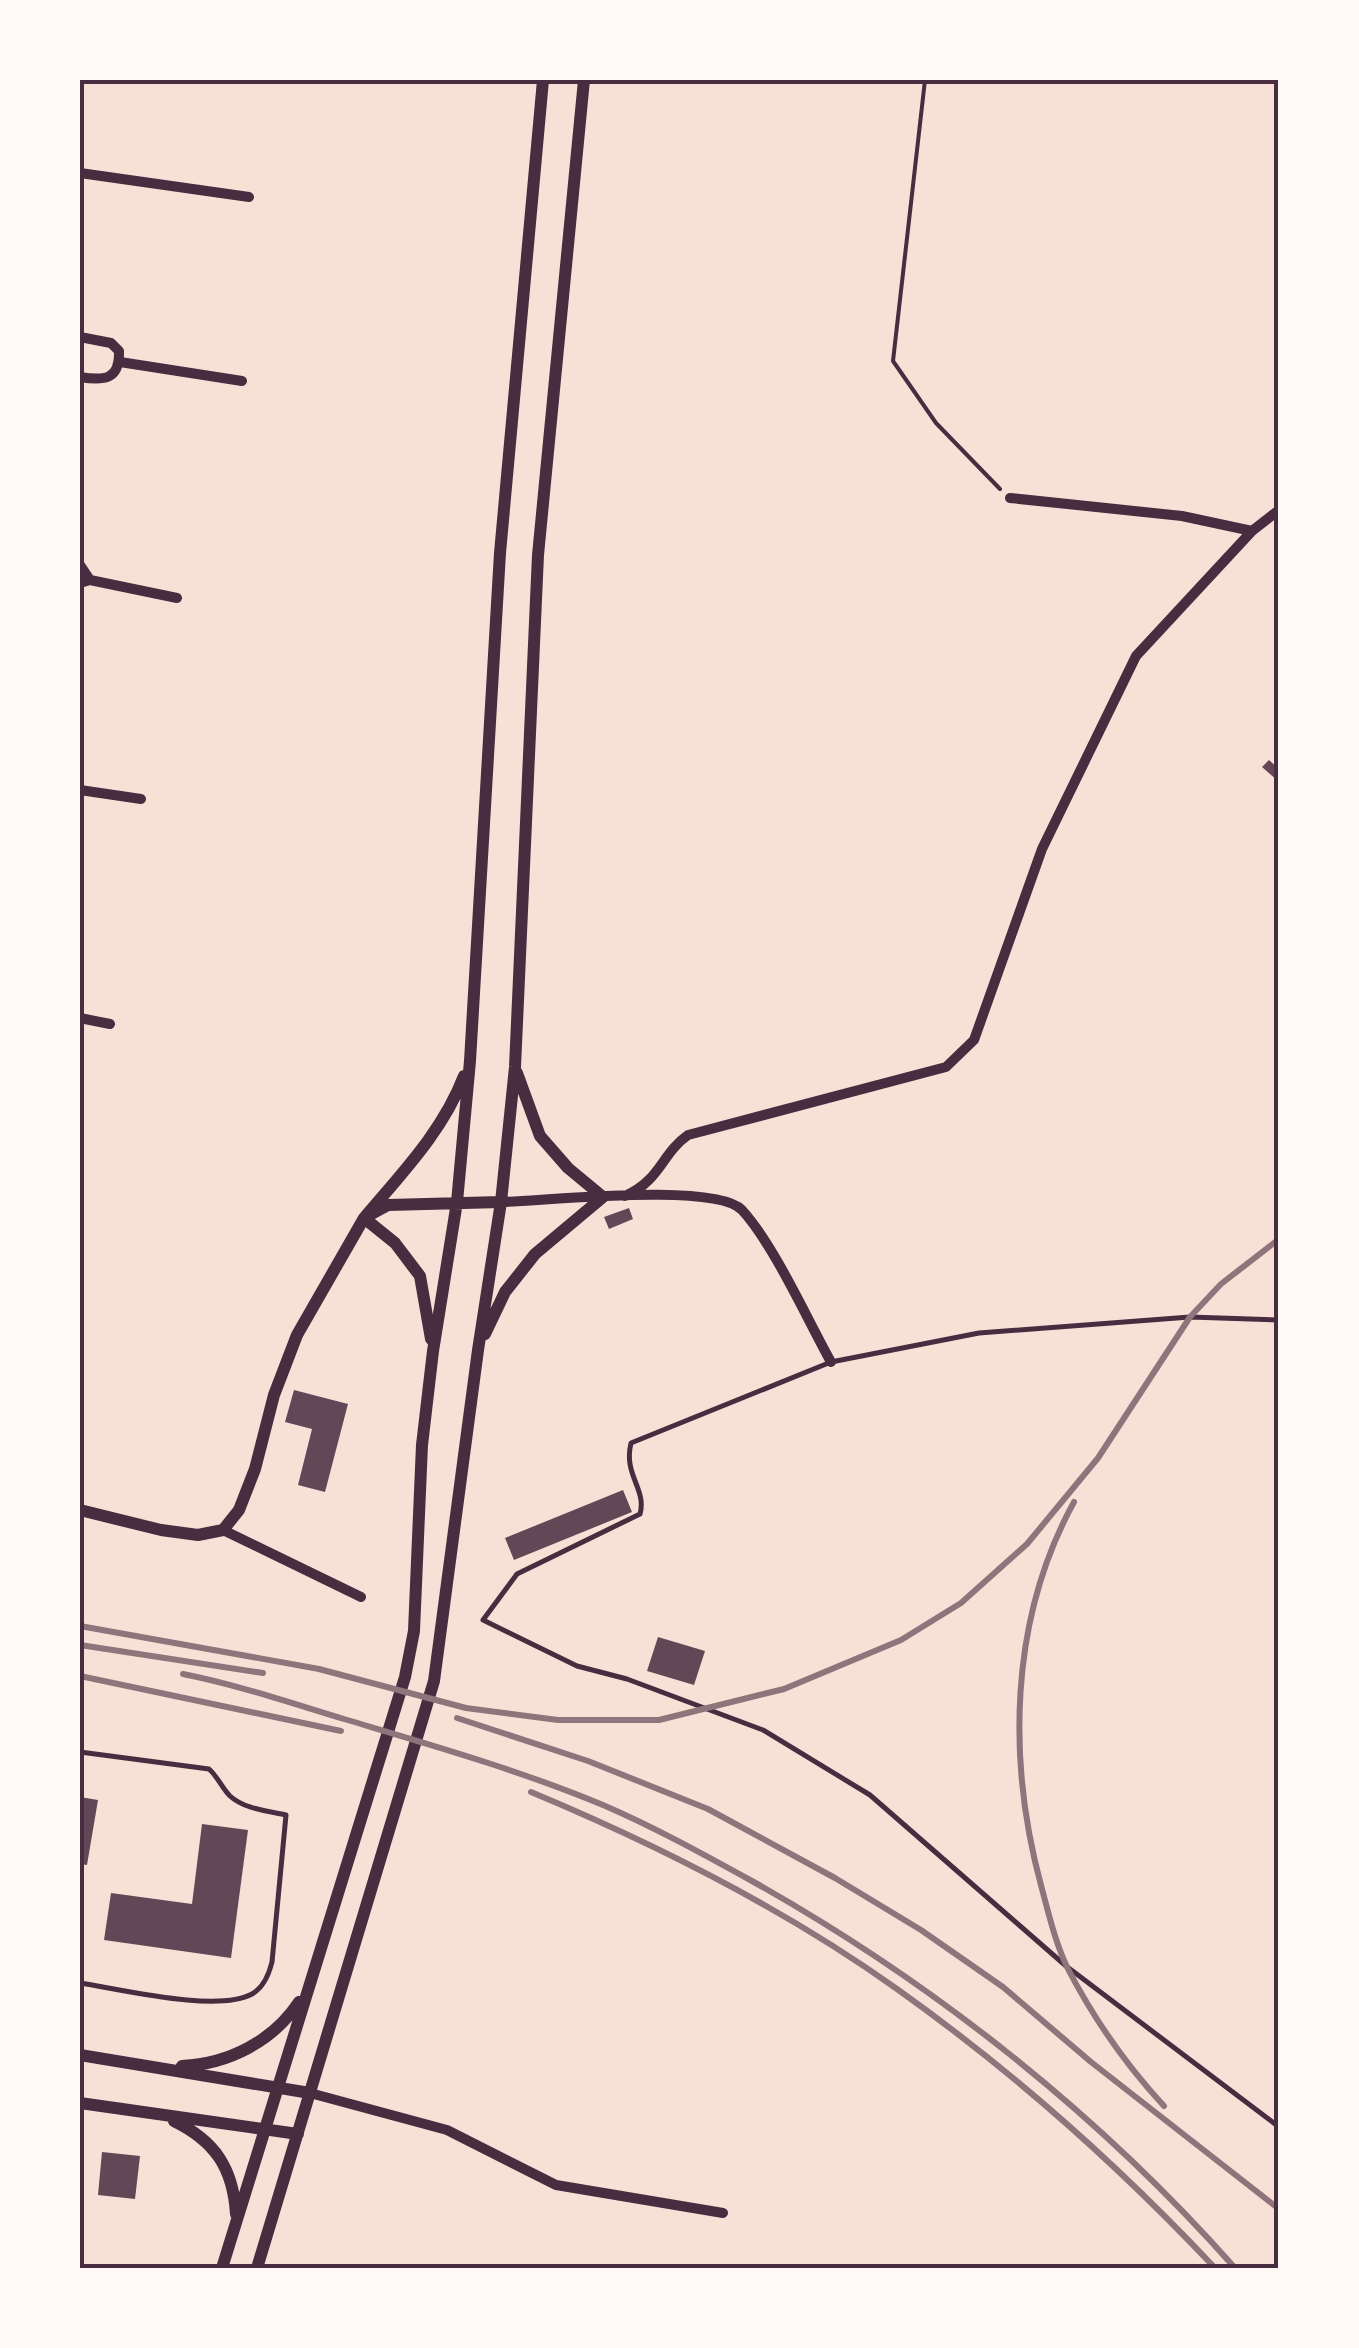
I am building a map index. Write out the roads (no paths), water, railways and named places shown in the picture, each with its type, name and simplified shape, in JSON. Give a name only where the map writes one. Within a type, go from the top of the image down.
[{"type":"street","points":[[222,2268],[405,1677],[414,1631],[422,1445],[457,1202],[470,1061],[500,553],[544,80]]},
{"type":"street","points":[[257,2268],[434,1681],[501,1202],[515,1067],[538,556],[584,80]]},
{"type":"street","points":[[80,172],[250,197]]},
{"type":"street","points":[[80,337],[112,343],[120,362],[114,375],[106,380],[80,377]]},
{"type":"street","points":[[120,362],[242,381]]},
{"type":"street","points":[[1010,498],[1182,516],[1252,531]]},
{"type":"street","points":[[625,1196],[652,1180],[680,1141],[698,1130],[946,1067],[961,1056],[974,1040],[1042,849],[1125,674],[1136,656],[1252,531],[1279,510]]},
{"type":"street","points":[[80,565],[85,581],[177,598]]},
{"type":"street","points":[[80,790],[141,799]]},
{"type":"street","points":[[80,1018],[110,1024]]},
{"type":"street","points":[[223,1530],[239,1510],[255,1469],[274,1395],[296,1334],[364,1218],[423,1150],[453,1106],[470,1061]]},
{"type":"street","points":[[515,1067],[540,1136],[568,1168],[604,1196]]},
{"type":"street","points":[[364,1218],[388,1205],[604,1196],[680,1195],[722,1200],[740,1208],[764,1243],[831,1362]]},
{"type":"street","points":[[478,1350],[504,1292],[534,1254],[604,1196]]},
{"type":"street","points":[[364,1218],[395,1242],[420,1276],[433,1352]]},
{"type":"street","points":[[80,1510],[161,1530],[198,1535],[223,1530],[360,1598]]},
{"type":"street","points":[[158,2067],[219,2061],[254,2045],[291,2014],[309,1987]]},
{"type":"street","points":[[80,2055],[310,2093],[448,2130],[556,2184],[722,2213]]},
{"type":"street","points":[[80,2103],[298,2134]]},
{"type":"street","points":[[164,2116],[196,2132],[216,2152],[234,2187],[237,2222]]},
{"type":"lane","points":[[1279,1320],[1171,1318],[980,1332],[831,1362],[631,1443],[628,1458],[643,1502],[640,1514],[516,1574],[483,1620],[577,1666],[627,1678],[763,1730],[855,1786],[1066,1966],[1279,2128]]},
{"type":"lane","points":[[80,1752],[209,1769],[230,1795],[250,1807],[286,1814],[272,1962],[256,1992],[223,2002],[80,1983]]},
{"type":"railway","points":[[80,1626],[319,1669],[466,1708],[558,1720],[659,1720],[784,1689],[901,1640],[961,1603],[1027,1544],[1098,1458],[1190,1317],[1221,1284],[1279,1239]]},
{"type":"railway","points":[[1074,1502],[1053,1547],[1026,1643],[1021,1692],[1023,1792],[1042,1889],[1064,1960],[1088,2005],[1164,2106]]},
{"type":"railway","points":[[80,1645],[263,1673]]},
{"type":"railway","points":[[183,1674],[224,1683],[539,1780],[641,1822],[752,1881],[884,1962],[1010,2054],[1127,2156],[1235,2268]]},
{"type":"railway","points":[[80,1676],[341,1731]]},
{"type":"railway","points":[[457,1718],[588,1761],[708,1809],[835,1878],[921,1930],[1003,1987],[1091,2062],[1279,2209]]},
{"type":"railway","points":[[531,1792],[720,1880],[897,1989],[1063,2121],[1215,2268]]}]
